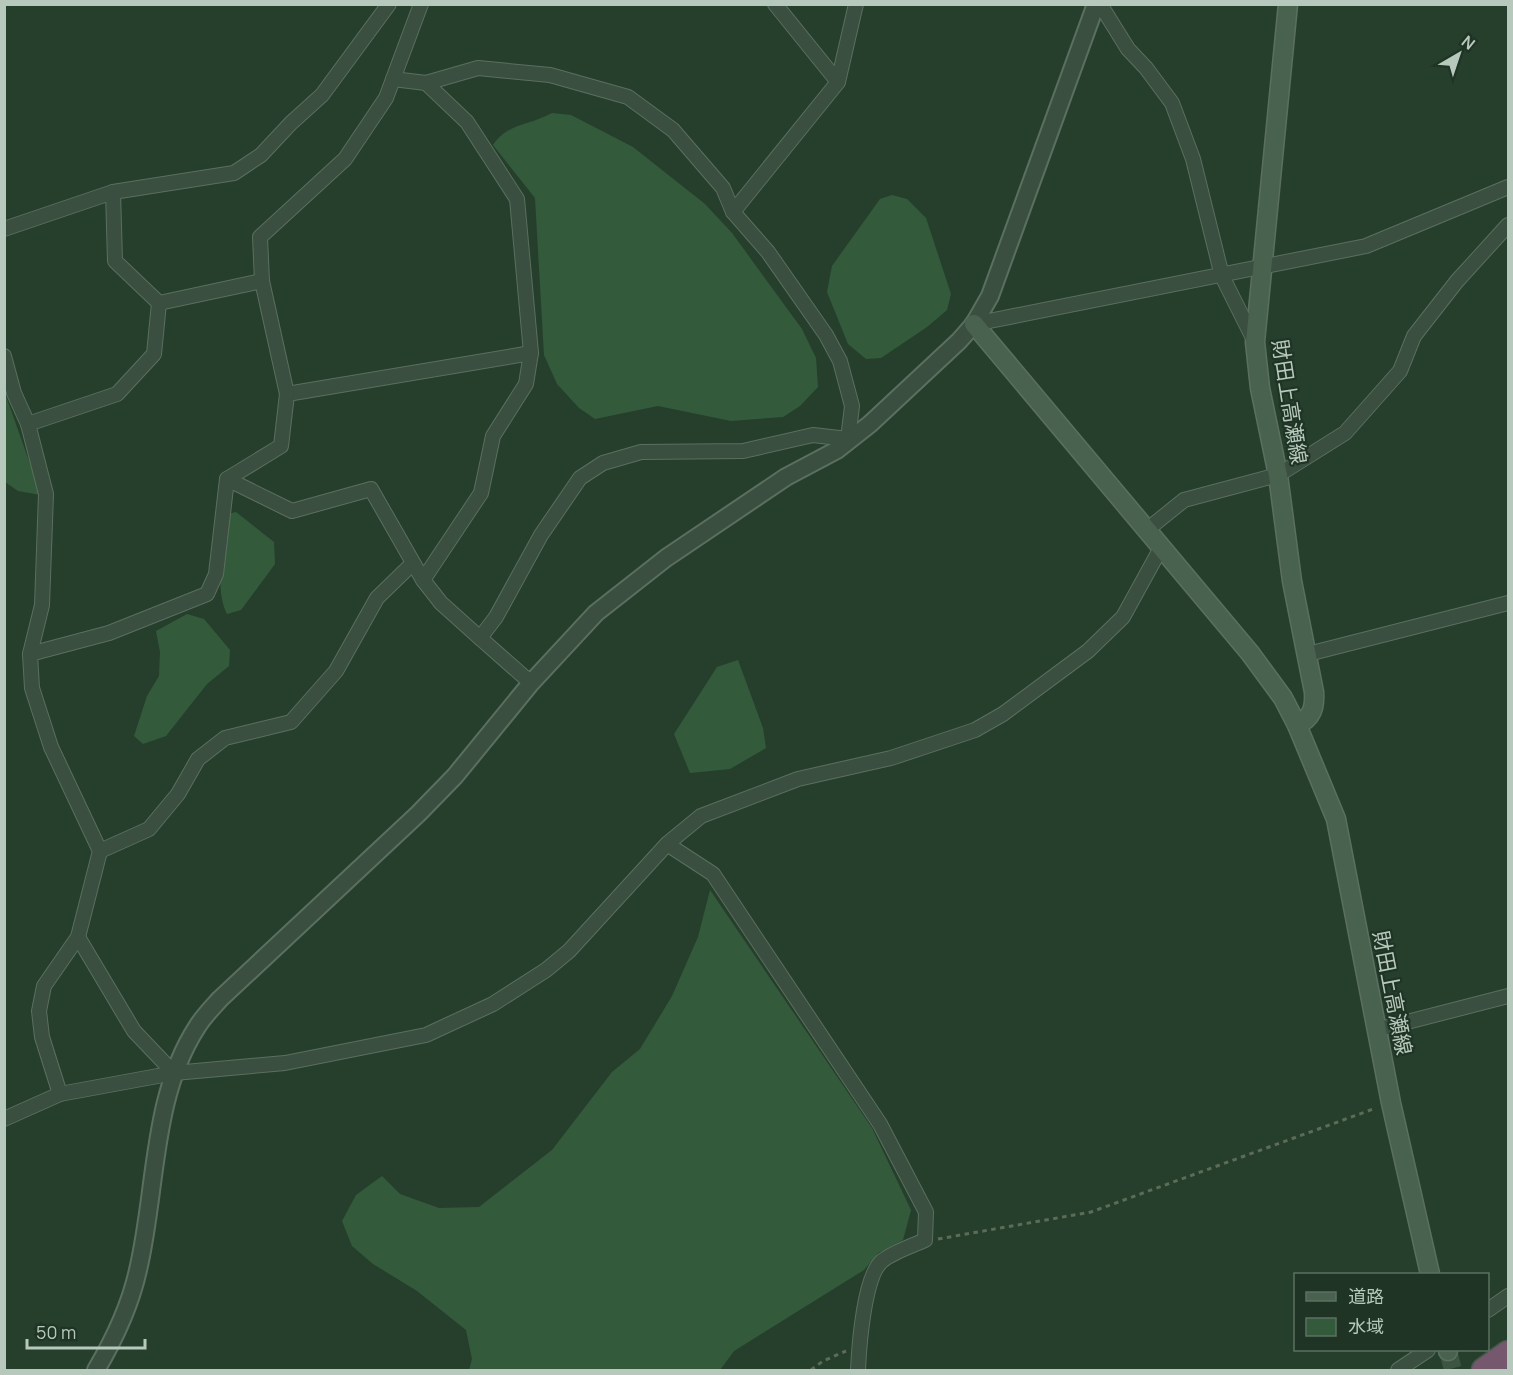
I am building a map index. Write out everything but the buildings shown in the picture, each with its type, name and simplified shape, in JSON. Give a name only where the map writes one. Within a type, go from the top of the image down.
[{"type":"highway","points":[[1484,1371],[1509,1353]]},
{"type":"main road","name":"財田上高瀬線","points":[[1288,4],[1255,342],[1260,388],[1278,475],[1292,581],[1308,654],[1315,707],[1307,720],[1297,725]]},
{"type":"main road","name":"財田上高瀬線","points":[[974,324],[1250,653],[1283,698],[1297,725],[1336,819],[1391,1103],[1430,1273]]},
{"type":"street","points":[[4,229],[113,192],[234,173],[261,155],[322,95],[389,4]]},
{"type":"street","points":[[227,479],[281,446],[287,394],[262,281],[260,237],[345,159],[386,98],[421,4]]},
{"type":"street","points":[[775,4],[838,82]]},
{"type":"street","points":[[733,212],[838,82],[856,4]]},
{"type":"street","points":[[1098,4],[1128,49],[1146,68],[1172,104],[1194,159],[1222,276],[1255,342]]},
{"type":"street","points":[[96,1371],[128,1307],[136,1278],[164,1111],[174,1073],[198,1024],[220,999],[418,814],[455,776],[531,683],[596,613],[630,585],[786,477],[837,450],[925,375],[974,324],[990,296],[1098,4]]},
{"type":"street","points":[[393,78],[426,83],[477,68],[550,75],[628,97],[673,130],[723,188],[733,212],[791,284],[826,335],[840,361],[852,406],[848,439]]},
{"type":"street","points":[[423,580],[481,494],[493,436],[526,384],[531,353],[517,199],[467,122],[426,83]]},
{"type":"street","points":[[974,324],[1365,246],[1509,187]]},
{"type":"street","points":[[113,192],[115,261],[159,303]]},
{"type":"street","points":[[1148,529],[1184,500],[1278,475],[1345,433],[1400,371],[1414,336],[1457,281],[1509,225]]},
{"type":"street","points":[[159,303],[262,281]]},
{"type":"street","points":[[28,424],[117,394],[154,354],[159,303]]},
{"type":"street","points":[[287,394],[531,353]]},
{"type":"street","points":[[4,356],[14,393],[28,424],[46,494],[42,605],[30,654],[32,688],[51,747],[100,851],[78,937],[44,986],[39,1011],[42,1037],[60,1094]]},
{"type":"street","points":[[480,638],[496,617],[541,535],[580,478],[603,463],[640,452],[743,452],[813,435],[848,439]]},
{"type":"street","points":[[227,479],[292,511],[371,489],[412,564],[441,603],[531,683]]},
{"type":"street","points":[[30,654],[109,633],[207,594],[216,573],[227,479]]},
{"type":"street","points":[[4,1119],[60,1094],[174,1073],[285,1063],[426,1035],[492,1004],[546,970],[569,951],[667,844],[701,816],[734,801],[798,779],[891,758],[975,730],[1002,714],[1088,651],[1123,617],[1162,546]]},
{"type":"street","points":[[100,851],[149,829],[178,794],[198,759],[225,738],[291,722],[336,670],[377,598],[412,564]]},
{"type":"street","points":[[1308,654],[1509,603]]},
{"type":"street","points":[[667,844],[713,874],[880,1124],[926,1212],[925,1240],[882,1261],[872,1275],[859,1346],[858,1371]]},
{"type":"street","points":[[78,937],[134,1031],[174,1073]]},
{"type":"street","points":[[1376,1030],[1509,996]]},
{"type":"street","points":[[1489,1309],[1509,1296]]},
{"type":"street","points":[[1398,1371],[1427,1351]]},
{"type":"path","points":[[925,1240],[948,1238],[1091,1212],[1391,1103]]},
{"type":"path","points":[[811,1371],[823,1361],[859,1346]]},
{"type":"water","points":[[552,113],[571,115],[633,147],[705,204],[732,233],[802,329],[816,358],[818,387],[800,406],[783,417],[731,421],[658,406],[595,419],[579,408],[557,384],[544,355],[535,198],[493,145],[512,129]]},
{"type":"water","points":[[892,195],[907,199],[926,218],[951,294],[947,310],[927,327],[881,358],[866,359],[848,344],[827,292],[832,266],[880,199]]},
{"type":"water","points":[[4,396],[6,396],[41,495],[18,491],[5,482]]},
{"type":"water","points":[[236,512],[274,542],[275,564],[241,610],[227,614],[221,591],[221,565],[228,514]]},
{"type":"water","points":[[187,614],[204,619],[230,650],[229,666],[207,684],[166,736],[143,744],[134,736],[147,696],[159,676],[160,652],[156,631]]},
{"type":"water","points":[[738,660],[763,728],[766,748],[730,769],[690,773],[674,734],[717,667]]},
{"type":"water","points":[[710,890],[872,1128],[911,1210],[903,1240],[878,1253],[864,1270],[734,1351],[720,1370],[469,1370],[472,1359],[466,1330],[417,1291],[373,1264],[352,1246],[342,1221],[356,1195],[382,1176],[400,1194],[439,1208],[479,1207],[552,1150],[612,1072],[640,1049],[672,996],[698,937]]},
{"type":"tunnel","points":[[1448,1351],[1453,1370]]}]
